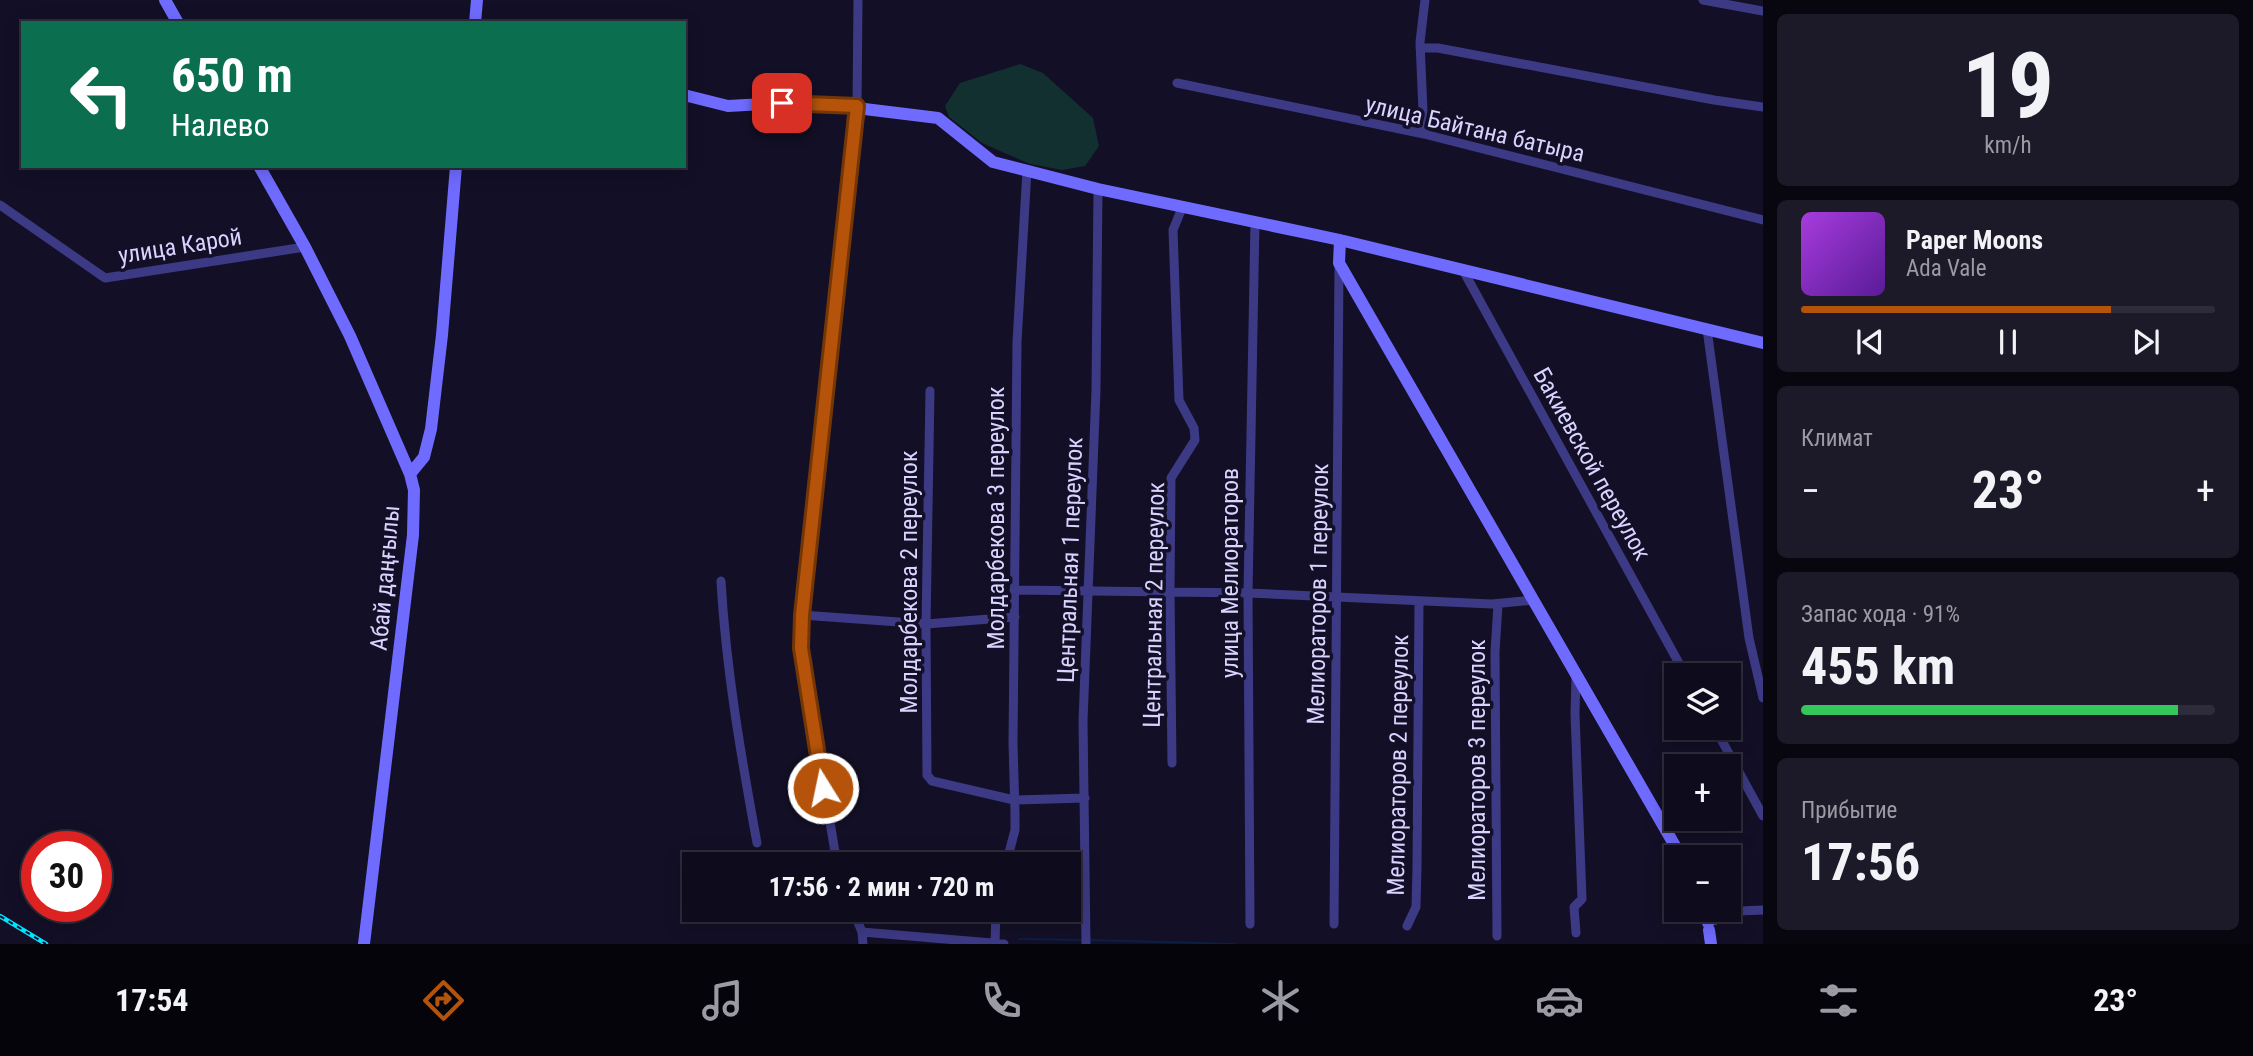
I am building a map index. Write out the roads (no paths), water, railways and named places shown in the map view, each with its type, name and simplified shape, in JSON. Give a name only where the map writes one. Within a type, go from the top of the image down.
[{"type":"street","points":[[165,0],[177,21]]},
{"type":"street","points":[[475,21],[477,0]]},
{"type":"street","points":[[835,852],[801,648],[802,615],[857,106],[858,0]]},
{"type":"street","points":[[1424,134],[1420,48],[1425,0]]},
{"type":"street","points":[[1703,0],[1763,11]]},
{"type":"street","points":[[1420,48],[1438,48],[1763,107]]},
{"type":"street","name":"улица Байтана батыра","points":[[1177,83],[1424,134],[1763,220]]},
{"type":"street","points":[[686,96],[728,106],[782,103],[857,106],[938,118],[993,162],[1182,208],[1340,240],[1763,343]]},
{"type":"street","name":"Абай даңғылы","points":[[260,168],[351,336],[410,474],[414,490],[414,535],[364,944]]},
{"type":"street","points":[[410,474],[424,457],[431,429],[456,168]]},
{"type":"street","name":"Молдарбекова 3 переулок","points":[[1009,852],[1015,830],[1017,342],[1027,170]]},
{"type":"street","name":"Центральная 1 переулок","points":[[1086,944],[1083,721],[1096,390],[1098,189]]},
{"type":"street","name":"улица Карой","points":[[0,205],[105,278],[305,247]]},
{"type":"street","name":"Центральная 2 переулок","points":[[1172,763],[1171,478],[1195,440],[1194,428],[1179,400],[1174,230],[1182,208]]},
{"type":"street","name":"улица Мелиораторов","points":[[1250,924],[1248,593],[1255,222]]},
{"type":"street","points":[[1340,240],[1339,263],[1674,845]]},
{"type":"street","name":"Мелиораторов 1 переулок","points":[[1334,925],[1339,263]]},
{"type":"street","name":"Бакиевской переулок","points":[[1464,272],[1679,663]]},
{"type":"street","points":[[1707,330],[1749,638],[1763,698]]},
{"type":"street","name":"Молдарбекова 2 переулок","points":[[930,391],[926,624],[927,775],[932,781],[1014,800]]},
{"type":"street","points":[[721,581],[724,638],[734,714],[757,843]]},
{"type":"street","points":[[1014,590],[1248,593],[1498,604],[1534,600]]},
{"type":"street","name":"Мелиораторов 2 переулок","points":[[1407,926],[1416,907],[1418,867],[1419,602]]},
{"type":"street","name":"Мелиораторов 3 переулок","points":[[1497,936],[1495,652],[1498,604]]},
{"type":"street","points":[[802,615],[926,624],[1016,617]]},
{"type":"street","points":[[1576,675],[1574,713],[1582,899],[1574,907],[1576,933]]},
{"type":"street","points":[[1722,740],[1763,816]]},
{"type":"street","points":[[1014,800],[1085,798]]},
{"type":"street","points":[[1741,911],[1763,910]]},
{"type":"street","points":[[858,922],[863,944]]},
{"type":"street","points":[[862,932],[999,944],[997,922]]},
{"type":"street","points":[[1707,922],[1711,944]]},
{"type":"waterway","points":[[1019,939],[1083,940]]},
{"type":"waterway","points":[[1088,940],[1234,944]]},
{"type":"railway","points":[[0,916],[46,944]]}]
